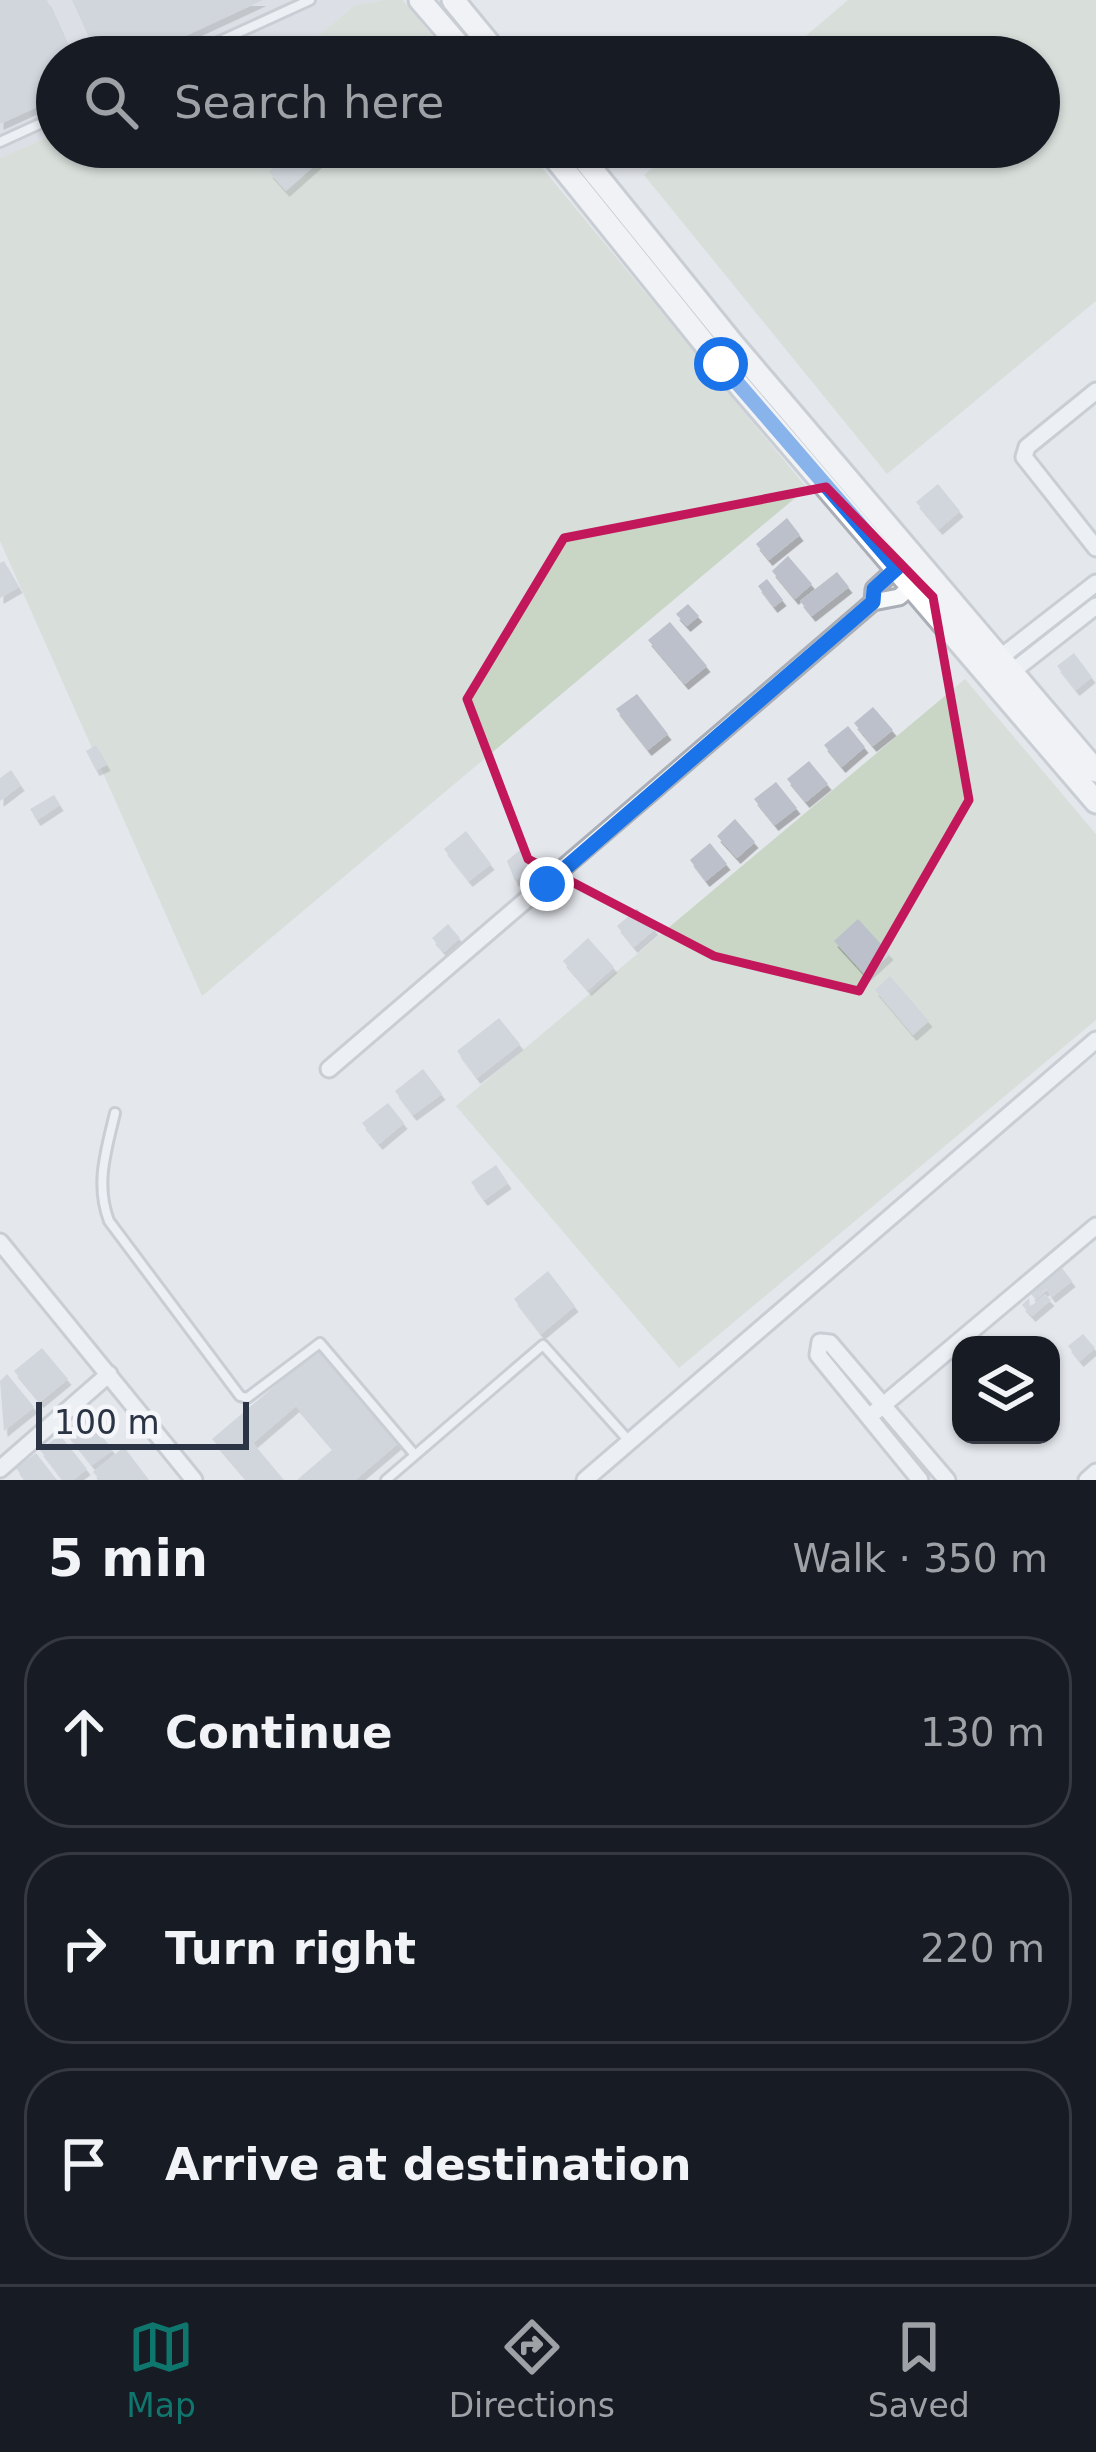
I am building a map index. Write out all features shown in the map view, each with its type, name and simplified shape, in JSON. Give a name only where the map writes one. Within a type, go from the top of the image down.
[{"type":"street","points":[[420,0],[451,36]]},
{"type":"street","points":[[453,0],[483,36]]},
{"type":"street","points":[[563,168],[721,364],[1096,802]]},
{"type":"street","points":[[591,168],[733,344],[1096,771]]},
{"type":"street","points":[[1096,392],[1027,447],[1024,457],[1096,548]]},
{"type":"street","points":[[329,1069],[873,602],[874,589],[905,576]]},
{"type":"street","points":[[1007,664],[1096,583]]},
{"type":"street","points":[[1007,664],[1096,606]]},
{"type":"street","points":[[585,1480],[1096,1040]]},
{"type":"street","points":[[868,1418],[1096,1226]]},
{"type":"street","points":[[0,1242],[191,1479]]},
{"type":"street","points":[[920,1480],[818,1354],[820,1342],[830,1343],[947,1480]]},
{"type":"street","points":[[0,1469],[110,1374]]},
{"type":"street","points":[[1087,1480],[1096,1472]]},
{"type":"lane","points":[[231,36],[310,0]]},
{"type":"lane","points":[[0,142],[36,126]]},
{"type":"lane","points":[[115,1113],[102,1163],[101,1199],[109,1221],[240,1396],[247,1398],[320,1343],[416,1454]]},
{"type":"lane","points":[[386,1480],[543,1345],[629,1441]]},
{"type":"highlighted area","points":[[826,487],[933,597],[969,800],[859,991],[714,956],[528,859],[467,699],[564,538]]},
{"type":"shaded area","points":[[0,0],[382,0],[355,5],[317,36],[36,36],[36,142],[0,158]]},
{"type":"green space","points":[[403,0],[433,36],[317,36],[355,5]]},
{"type":"green space","points":[[848,0],[1096,0],[1096,301],[887,474],[644,175],[652,168],[1060,168],[1060,36],[806,36]]},
{"type":"green space","points":[[36,142],[36,168],[542,168],[807,488],[202,996],[0,541],[0,158]]},
{"type":"green space","points":[[965,679],[1096,834],[1096,1020],[679,1368],[456,1106]]},
{"type":"building","points":[[0,0],[47,0],[63,36],[36,36],[36,108],[0,124]]},
{"type":"building","points":[[72,0],[263,0],[185,36],[88,36]]},
{"type":"building","points":[[273,168],[312,168],[286,191],[269,172]]},
{"type":"building","points":[[938,484],[960,511],[939,529],[916,502]]},
{"type":"building","points":[[787,518],[800,535],[769,560],[756,544]]},
{"type":"building","points":[[788,556],[812,584],[795,599],[772,571]]},
{"type":"building","points":[[4,561],[19,587],[0,598],[0,563]]},
{"type":"building","points":[[837,572],[849,587],[812,616],[800,601]]},
{"type":"building","points":[[767,579],[783,600],[774,607],[758,586]]},
{"type":"building","points":[[688,604],[699,616],[687,626],[676,614]]},
{"type":"building","points":[[670,622],[707,666],[685,684],[648,640]]},
{"type":"building","points":[[1074,653],[1092,677],[1076,690],[1057,666]]},
{"type":"building","points":[[637,694],[668,734],[648,750],[616,709]]},
{"type":"building","points":[[873,707],[893,730],[873,746],[854,723]]},
{"type":"building","points":[[848,726],[865,747],[842,767],[824,745]]},
{"type":"building","points":[[96,745],[107,765],[96,770],[86,751]]},
{"type":"building","points":[[809,761],[828,784],[806,802],[787,779]]},
{"type":"building","points":[[11,770],[21,785],[0,801],[0,778]]},
{"type":"building","points":[[776,782],[797,808],[775,825],[754,799]]},
{"type":"building","points":[[54,795],[60,805],[37,820],[30,809]]},
{"type":"building","points":[[735,819],[755,842],[737,858],[717,836]]},
{"type":"building","points":[[466,831],[491,864],[469,881],[444,849]]},
{"type":"building","points":[[710,843],[727,864],[706,881],[690,860]]},
{"type":"building","points":[[522,848],[534,864],[515,881],[507,861]]},
{"type":"building","points":[[637,909],[655,929],[634,947],[617,926]]},
{"type":"building","points":[[858,919],[890,954],[866,976],[834,941]]},
{"type":"building","points":[[448,924],[460,938],[444,952],[432,938]]},
{"type":"building","points":[[588,938],[614,967],[588,990],[563,961]]},
{"type":"building","points":[[890,976],[929,1021],[913,1035],[875,990]]},
{"type":"building","points":[[499,1018],[520,1044],[477,1078],[457,1051]]},
{"type":"building","points":[[423,1069],[442,1094],[413,1115],[395,1091]]},
{"type":"building","points":[[388,1103],[404,1123],[379,1144],[362,1123]]},
{"type":"building","points":[[496,1165],[508,1183],[484,1200],[471,1182]]},
{"type":"building","points":[[1062,1268],[1072,1281],[1052,1297],[1046,1289],[1036,1300],[1031,1294]]},
{"type":"building","points":[[548,1271],[575,1306],[541,1334],[514,1299]]},
{"type":"building","points":[[1045,1294],[1051,1300],[1032,1316],[1022,1305],[1029,1298],[1030,1307]]},
{"type":"building","points":[[1083,1334],[1095,1348],[1080,1361],[1068,1346]]},
{"type":"building","points":[[322,1346],[401,1441],[355,1480],[297,1480],[333,1449],[296,1406],[253,1443],[284,1480],[247,1480],[212,1439]]},
{"type":"building","points":[[42,1348],[68,1379],[40,1402],[14,1371]]},
{"type":"building","points":[[7,1374],[34,1407],[4,1431],[0,1381]]},
{"type":"building","points":[[85,1415],[113,1450],[92,1465],[65,1431]]},
{"type":"building","points":[[60,1435],[87,1469],[73,1480],[63,1480],[40,1450]]},
{"type":"building","points":[[124,1447],[149,1480],[100,1480],[93,1472]]},
{"type":"building","points":[[36,1453],[57,1480],[25,1480],[16,1468]]},
{"type":"route","points":[[547,884],[873,602],[874,589],[897,568],[721,364]]}]
